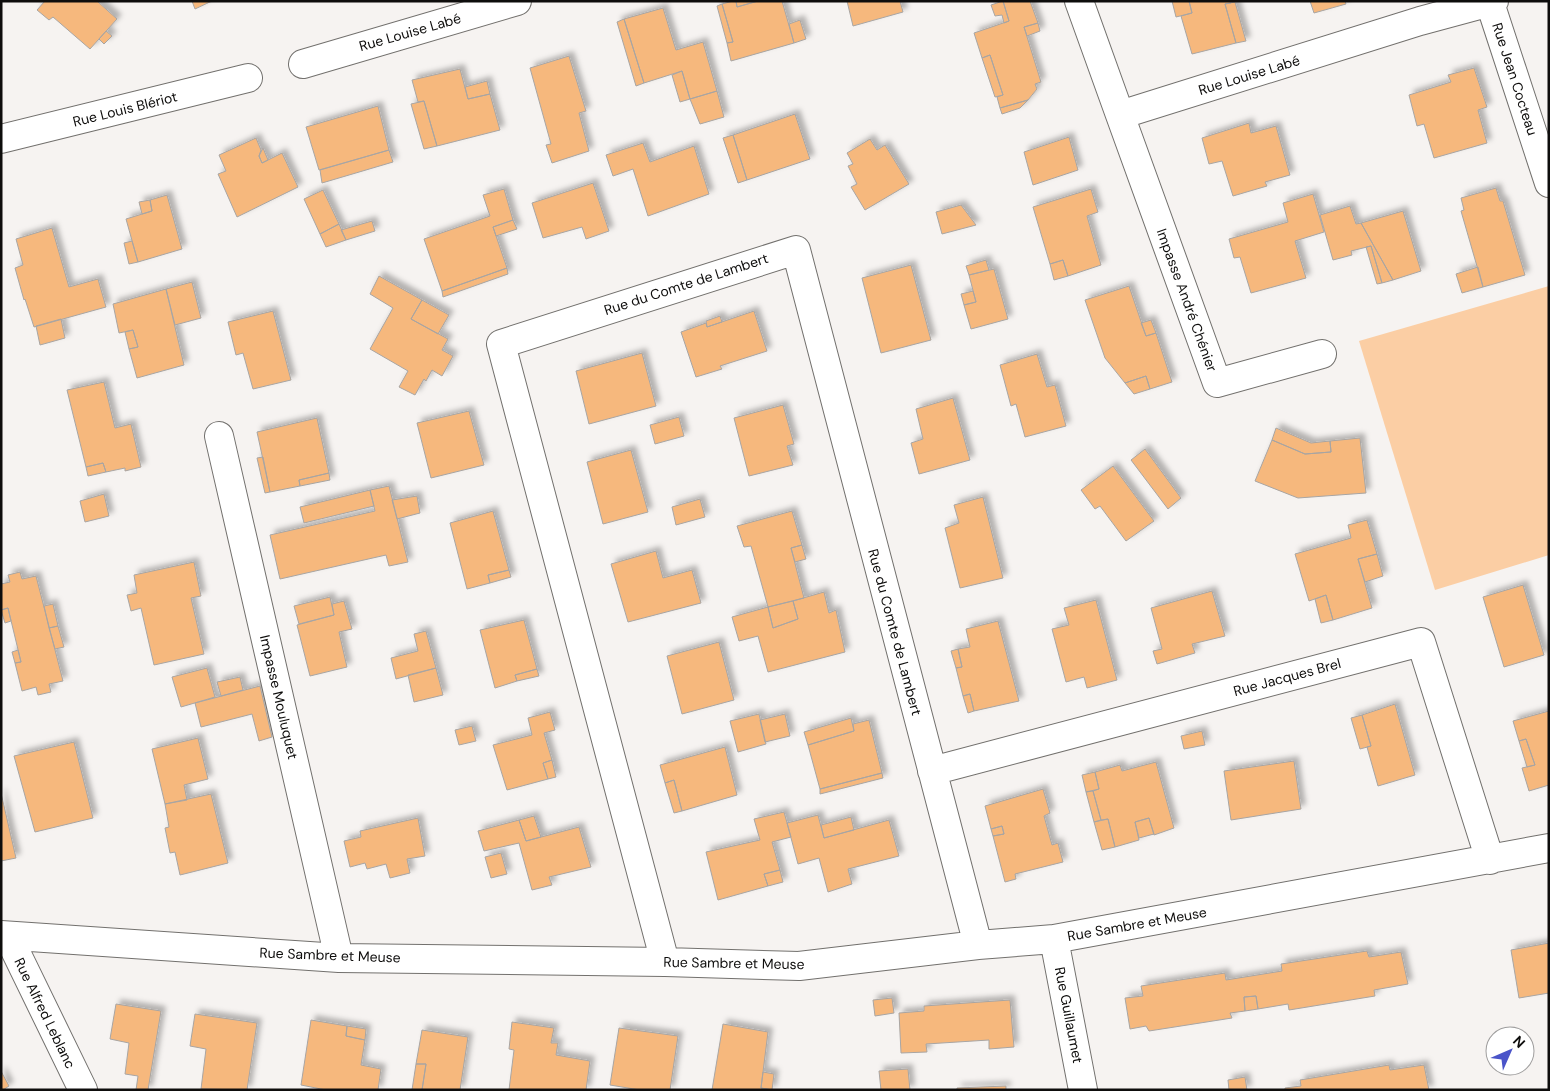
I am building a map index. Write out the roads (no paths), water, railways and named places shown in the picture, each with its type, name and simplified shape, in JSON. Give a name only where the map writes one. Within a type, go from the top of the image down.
[{"type":"street","name":"Rue Louise Labé","points":[[302,64],[517,1]]},
{"type":"street","points":[[1079,1],[1120,115]]},
{"type":"street","name":"Rue Louise Labé","points":[[1120,115],[1417,11],[1492,2]]},
{"type":"street","name":"Rue Jean Cocteau","points":[[1492,2],[1549,183]]},
{"type":"street","name":"Rue Louis Blériot","points":[[1,139],[248,78]]},
{"type":"street","name":"Impasse André Chénier","points":[[1120,115],[1217,383],[1322,354]]},
{"type":"street","name":"Rue du Comte de Lambert","points":[[665,962],[501,344],[796,250],[978,945]]},
{"type":"street","name":"Impasse Mouluquet","points":[[219,436],[339,958]]},
{"type":"street","name":"Rue Jacques Brel","points":[[932,771],[1421,642],[1490,860]]},
{"type":"street","name":"Rue Sambre et Meuse","points":[[4,936],[339,958],[665,962],[799,966],[978,945],[1054,939],[1549,848]]},
{"type":"street","name":"Rue Alfred Leblanc","points":[[4,936],[83,1090]]},
{"type":"street","name":"Rue Guillaumet","points":[[1054,939],[1083,1090]]}]
